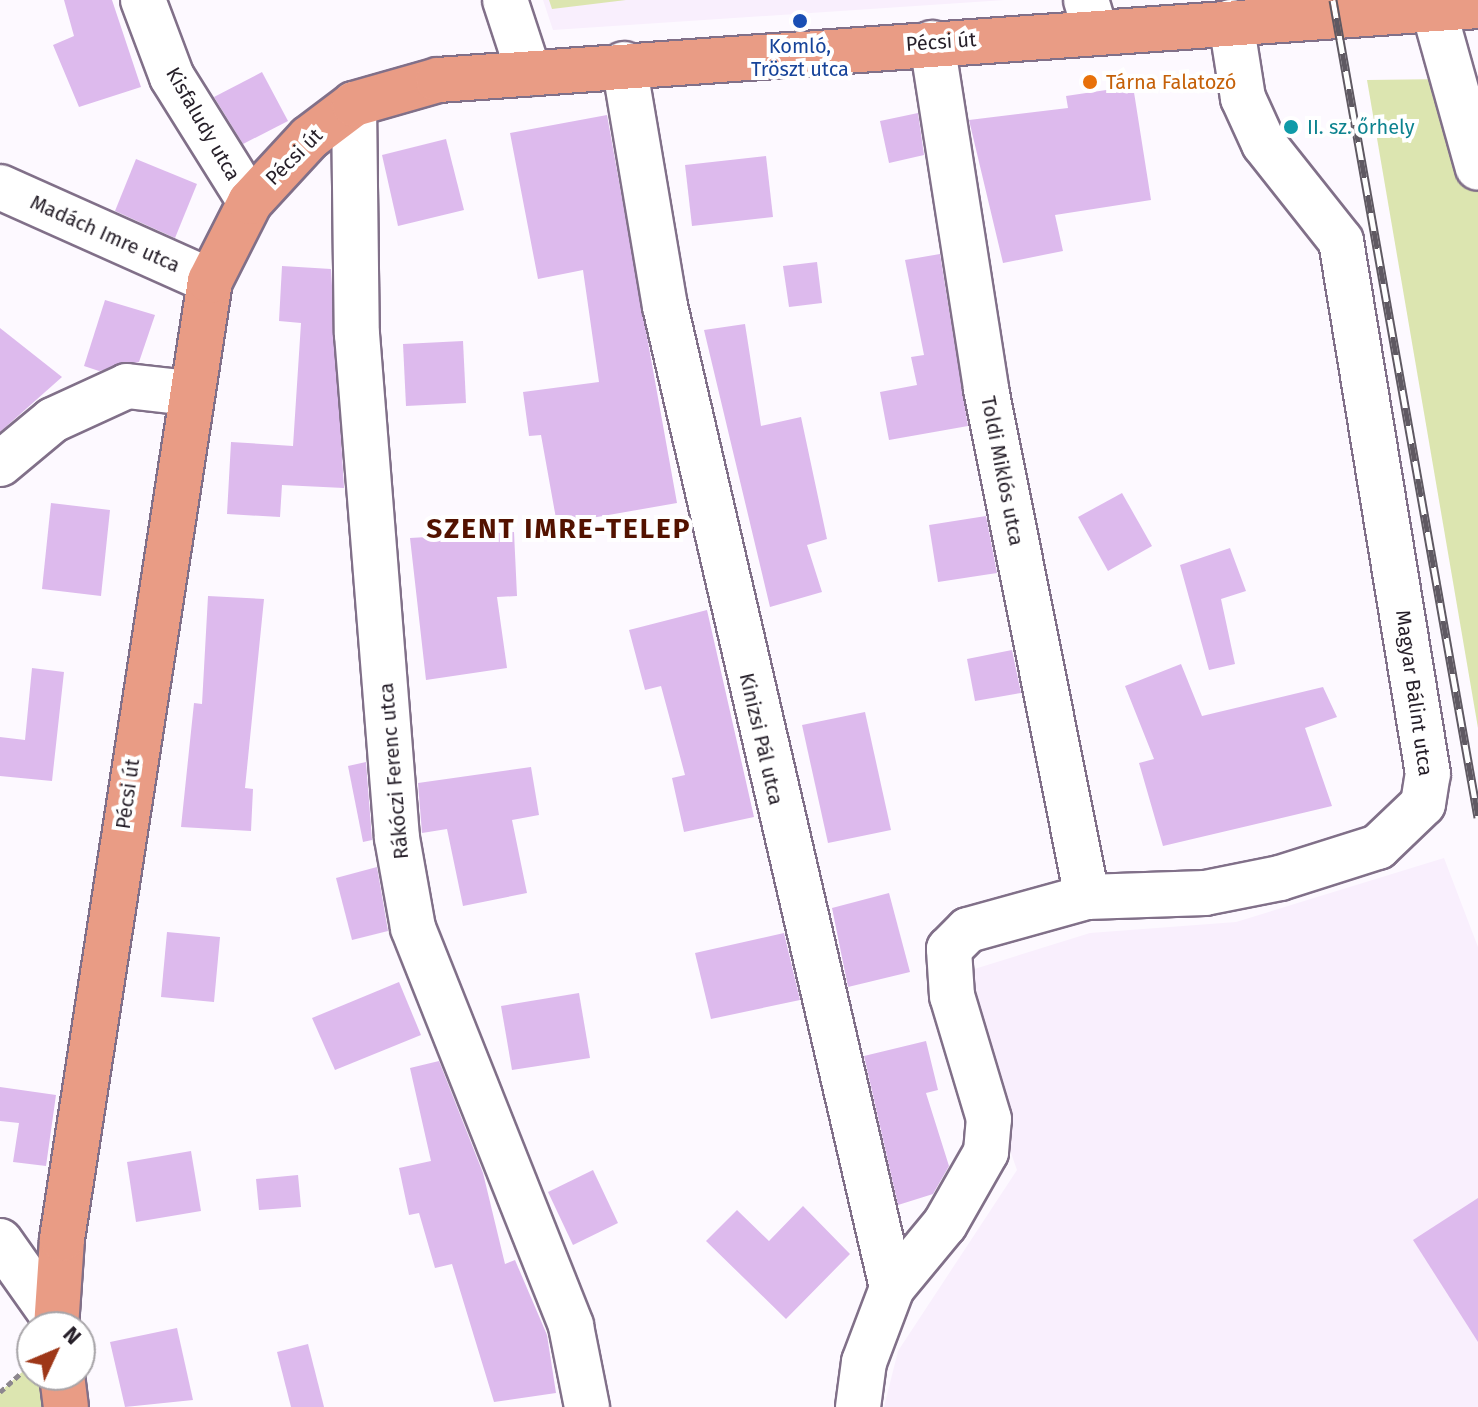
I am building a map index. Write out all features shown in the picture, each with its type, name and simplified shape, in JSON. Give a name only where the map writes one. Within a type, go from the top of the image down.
[{"type":"main road","name":"Pécsi út","points":[[58,1311],[188,393],[210,281],[250,202],[309,138],[354,104],[438,80],[932,43],[1091,16],[1231,22],[1432,6],[1478,6]]},
{"type":"street","name":"Kisfaludy utca","points":[[143,0],[172,77],[250,202]]},
{"type":"street","points":[[505,0],[529,73]]},
{"type":"street","points":[[1432,6],[1478,168]]},
{"type":"street","name":"Magyar Bálint utca","points":[[892,1288],[945,1224],[986,1152],[989,1119],[952,996],[949,949],[968,930],[1087,897],[1205,893],[1378,847],[1410,823],[1428,774],[1341,241],[1264,144],[1243,98],[1231,22]]},
{"type":"street","name":"Toldi Miklós utca","points":[[932,43],[986,389],[1087,897]]},
{"type":"street","name":"Kinizsi Pál utca","points":[[624,64],[668,322],[892,1288]]},
{"type":"street","name":"Rákóczi Ferenc utca","points":[[354,104],[357,334],[397,838],[413,928],[571,1326],[587,1407]]},
{"type":"street","name":"Madách Imre utca","points":[[0,187],[210,281]]},
{"type":"street","points":[[0,464],[53,420],[127,386],[188,393]]},
{"type":"street","points":[[0,1241],[48,1311]]},
{"type":"street","points":[[858,1407],[864,1362],[892,1288]]},
{"type":"shaded area","points":[[543,0],[1005,0],[553,30]]},
{"type":"shaded area","points":[[1444,858],[1478,947],[1478,1407],[884,1407],[898,1351],[1017,1170],[956,998],[968,971],[1090,933],[1236,922]]},
{"type":"green space","points":[[549,0],[626,0],[552,9]]},
{"type":"green space","points":[[1449,79],[1478,168],[1478,728],[1367,80]]},
{"type":"green space","points":[[16,1378],[16,1391],[64,1391],[66,1407],[0,1407],[0,1392]]},
{"type":"building","points":[[64,0],[112,0],[141,87],[79,107],[53,45],[74,36]]},
{"type":"building","points":[[262,72],[288,121],[243,144],[214,97]]},
{"type":"building","points":[[1133,86],[1151,200],[1055,215],[1063,251],[1003,263],[969,120],[1068,108],[1066,96]]},
{"type":"building","points":[[918,113],[924,155],[889,163],[880,121]]},
{"type":"building","points":[[607,115],[677,503],[557,524],[541,435],[529,436],[523,392],[599,382],[583,270],[538,279],[510,133]]},
{"type":"building","points":[[446,139],[464,210],[398,226],[382,155]]},
{"type":"building","points":[[766,156],[773,217],[692,226],[685,165]]},
{"type":"building","points":[[136,159],[197,184],[175,238],[115,211]]},
{"type":"building","points":[[940,254],[968,426],[889,440],[880,392],[917,385],[911,357],[924,355],[905,260]]},
{"type":"building","points":[[817,262],[822,303],[789,307],[783,266]]},
{"type":"building","points":[[282,266],[331,269],[344,488],[282,485],[280,517],[227,514],[231,442],[293,446],[301,323],[279,321]]},
{"type":"building","points":[[105,300],[155,315],[139,362],[99,371],[84,366]]},
{"type":"building","points":[[745,324],[761,426],[801,417],[827,539],[807,545],[822,592],[770,607],[704,330]]},
{"type":"building","points":[[0,328],[62,377],[0,432]]},
{"type":"building","points":[[463,341],[466,403],[406,406],[403,344]]},
{"type":"building","points":[[1122,493],[1152,546],[1108,571],[1078,517]]},
{"type":"building","points":[[51,503],[110,510],[101,596],[42,589]]},
{"type":"building","points":[[986,516],[997,573],[938,582],[929,525]]},
{"type":"building","points":[[514,532],[517,596],[497,597],[507,668],[426,680],[410,538]]},
{"type":"building","points":[[1230,548],[1246,591],[1221,599],[1235,664],[1209,670],[1180,565]]},
{"type":"building","points":[[208,596],[264,599],[245,788],[253,789],[251,831],[181,827],[194,703],[202,704]]},
{"type":"building","points":[[707,610],[754,817],[684,832],[672,778],[685,775],[661,686],[645,690],[629,630]]},
{"type":"building","points":[[1012,650],[1021,693],[975,701],[967,659]]},
{"type":"building","points":[[1181,664],[1202,716],[1323,687],[1337,717],[1305,728],[1332,806],[1163,846],[1139,763],[1154,759],[1125,686]]},
{"type":"building","points":[[32,668],[64,672],[52,781],[0,776],[0,737],[25,740]]},
{"type":"building","points":[[865,712],[891,830],[828,843],[802,725]]},
{"type":"building","points":[[366,762],[372,840],[363,842],[348,766]]},
{"type":"building","points":[[531,767],[539,815],[512,820],[527,893],[463,906],[447,829],[422,833],[418,783]]},
{"type":"building","points":[[377,867],[388,931],[352,940],[336,878]]},
{"type":"building","points":[[889,893],[910,972],[848,987],[832,908]]},
{"type":"building","points":[[167,932],[220,937],[214,1002],[161,997]]},
{"type":"building","points":[[784,933],[800,1000],[711,1019],[695,953]]},
{"type":"building","points":[[399,982],[421,1035],[335,1070],[312,1018]]},
{"type":"building","points":[[579,993],[590,1058],[512,1070],[501,1006]]},
{"type":"building","points":[[926,1041],[938,1090],[926,1093],[949,1166],[933,1194],[898,1205],[864,1056]]},
{"type":"building","points":[[439,1061],[483,1173],[505,1264],[515,1260],[547,1335],[556,1393],[494,1402],[452,1264],[435,1268],[419,1213],[409,1215],[399,1168],[431,1161],[410,1068]]},
{"type":"building","points":[[0,1087],[56,1095],[46,1166],[13,1162],[19,1123],[0,1121]]},
{"type":"building","points":[[191,1151],[201,1211],[136,1222],[127,1162]]},
{"type":"building","points":[[593,1170],[618,1223],[573,1245],[548,1192]]},
{"type":"building","points":[[298,1175],[301,1207],[259,1210],[256,1179]]},
{"type":"building","points":[[1478,1198],[1478,1342],[1413,1240]]},
{"type":"building","points":[[803,1206],[850,1254],[786,1319],[706,1241],[737,1210],[769,1241]]},
{"type":"building","points":[[177,1328],[193,1400],[125,1407],[110,1342]]},
{"type":"building","points":[[308,1344],[324,1407],[291,1407],[277,1352]]},
{"type":"railway","points":[[1333,0],[1478,817]]},
{"type":"place","name":"Komló, Tröszt utca","points":[[800,21]]},
{"type":"place","name":"Tárna Falatozó","points":[[1090,82]]},
{"type":"place","name":"II. sz. őrhely","points":[[1291,127]]},
{"type":"district","name":"SZENT IMRE-TELEP","points":[[559,529]]}]
